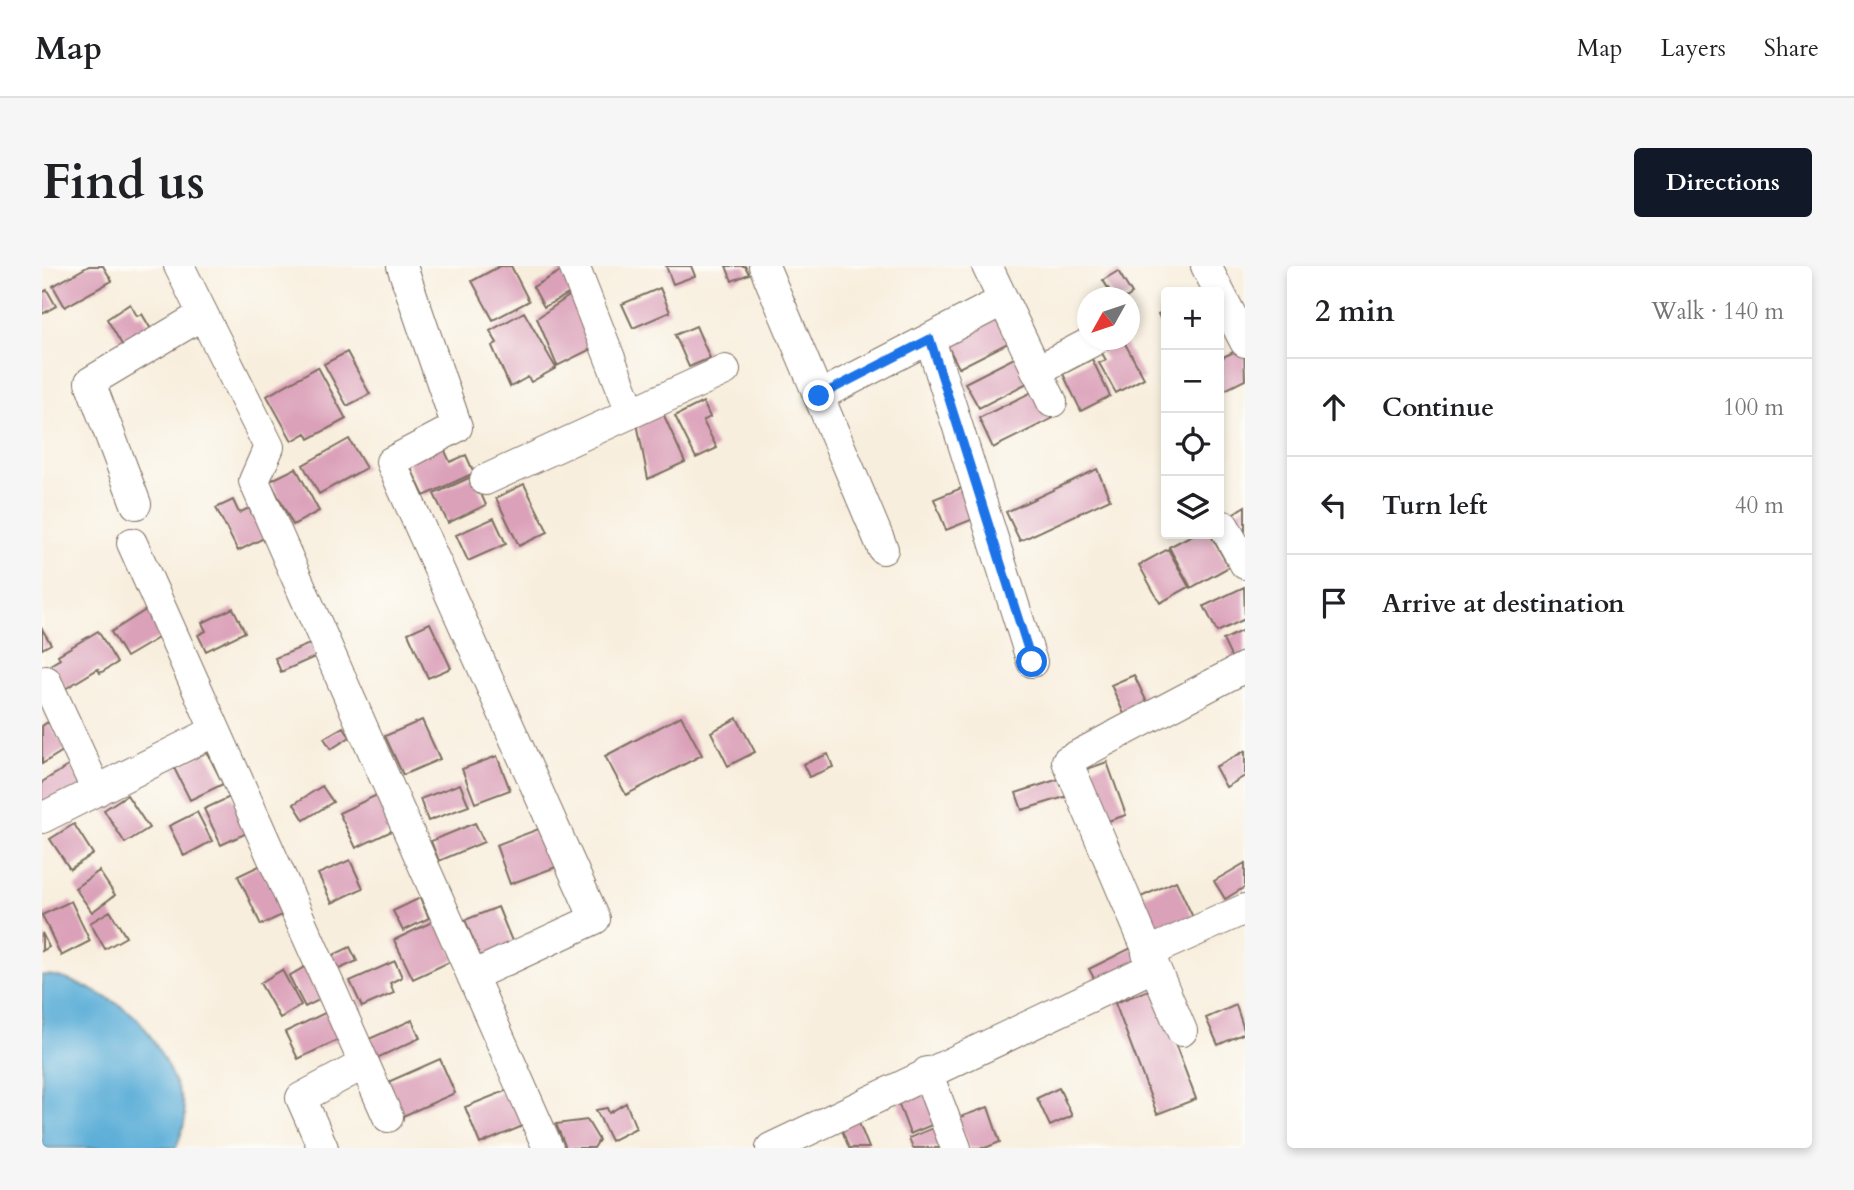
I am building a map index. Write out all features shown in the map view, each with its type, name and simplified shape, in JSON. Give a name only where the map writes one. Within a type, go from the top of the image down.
[{"type":"street","points":[[179,266],[269,447],[254,481],[548,1148]]},
{"type":"street","points":[[402,266],[457,427],[391,462],[595,919],[472,976]]},
{"type":"street","points":[[574,266],[631,412]]},
{"type":"street","points":[[764,266],[883,549]]},
{"type":"street","points":[[987,266],[1052,402]]},
{"type":"street","points":[[1206,266],[1245,342]]},
{"type":"street","points":[[819,396],[1002,301]]},
{"type":"street","points":[[136,504],[90,382],[202,315]]},
{"type":"street","points":[[930,339],[1032,662]]},
{"type":"street","points":[[1037,371],[1077,350]]},
{"type":"street","points":[[485,480],[725,370]]},
{"type":"street","points":[[1224,526],[1245,564]]},
{"type":"street","points":[[131,543],[388,1117]]},
{"type":"street","points":[[1182,1031],[1067,761],[1245,667]]},
{"type":"street","points":[[46,681],[97,790]]},
{"type":"street","points":[[42,818],[215,731]]},
{"type":"street","points":[[771,1148],[927,1073],[1245,909]]},
{"type":"street","points":[[323,1148],[301,1098],[364,1064]]},
{"type":"street","points":[[927,1073],[956,1148]]},
{"type":"water","points":[[42,975],[66,979],[95,992],[123,1008],[142,1024],[180,1095],[185,1121],[176,1148],[42,1148]]},
{"type":"building","points":[[89,266],[103,266],[112,281],[65,307],[53,286]]},
{"type":"building","points":[[500,266],[511,266],[529,301],[493,320],[472,281]]},
{"type":"building","points":[[666,266],[691,266],[695,276],[673,284]]},
{"type":"building","points":[[726,266],[745,266],[749,274],[732,281]]},
{"type":"building","points":[[566,268],[578,289],[544,307],[533,287]]},
{"type":"building","points":[[1118,271],[1128,287],[1107,287],[1103,280]]},
{"type":"building","points":[[660,288],[670,312],[633,328],[622,304]]},
{"type":"building","points":[[47,290],[56,306],[42,314],[42,293]]},
{"type":"building","points":[[575,292],[597,346],[557,366],[537,318]]},
{"type":"building","points":[[130,304],[137,316],[142,314],[152,331],[124,348],[107,319]]},
{"type":"building","points":[[524,312],[556,368],[531,382],[528,377],[510,387],[492,346],[497,343],[490,331]]},
{"type":"building","points":[[994,316],[1008,343],[959,368],[945,341]]},
{"type":"building","points":[[696,326],[710,358],[689,367],[675,335]]},
{"type":"building","points":[[1244,347],[1245,380],[1224,390],[1224,357]]},
{"type":"building","points":[[1100,350],[1129,350],[1144,378],[1116,393],[1099,363],[1106,360]]},
{"type":"building","points":[[347,352],[370,394],[347,406],[324,364]]},
{"type":"building","points":[[1020,355],[1033,380],[979,408],[965,383]]},
{"type":"building","points":[[1092,359],[1110,396],[1081,411],[1063,374]]},
{"type":"building","points":[[318,367],[346,419],[309,439],[306,433],[292,441],[267,396]]},
{"type":"building","points":[[1038,389],[1053,418],[993,448],[979,418]]},
{"type":"building","points":[[703,402],[710,417],[703,421],[717,448],[696,458],[675,416]]},
{"type":"building","points":[[662,411],[685,462],[648,479],[637,423]]},
{"type":"building","points":[[349,439],[366,468],[319,494],[303,465]]},
{"type":"building","points":[[441,442],[450,462],[466,455],[474,473],[424,496],[406,458]]},
{"type":"building","points":[[296,468],[319,511],[293,525],[270,481]]},
{"type":"building","points":[[1097,469],[1110,499],[1020,541],[1006,512]]},
{"type":"building","points":[[473,476],[486,505],[448,523],[434,494]]},
{"type":"building","points":[[524,484],[548,532],[519,546],[496,498]]},
{"type":"building","points":[[969,485],[981,516],[946,530],[934,499]]},
{"type":"building","points":[[233,500],[239,513],[249,508],[264,538],[238,551],[216,508]]},
{"type":"building","points":[[1245,506],[1245,549],[1226,518]]},
{"type":"building","points":[[494,518],[506,544],[468,561],[456,535]]},
{"type":"building","points":[[1184,539],[1213,539],[1229,567],[1191,588],[1169,547]]},
{"type":"building","points":[[1168,549],[1189,587],[1160,603],[1139,565]]},
{"type":"building","points":[[1244,587],[1245,619],[1217,632],[1204,606]]},
{"type":"building","points":[[149,608],[165,634],[126,657],[111,632]]},
{"type":"building","points":[[233,608],[245,632],[206,651],[198,635],[206,631],[202,623]]},
{"type":"building","points":[[430,623],[451,668],[428,678],[408,633]]},
{"type":"building","points":[[42,629],[51,644],[42,649]]},
{"type":"building","points":[[1245,629],[1245,660],[1235,665],[1223,640]]},
{"type":"building","points":[[98,631],[117,663],[100,673],[98,669],[65,689],[50,665],[60,659],[58,655]]},
{"type":"building","points":[[312,643],[317,656],[281,672],[275,658]]},
{"type":"building","points":[[1134,675],[1152,713],[1128,723],[1111,685]]},
{"type":"building","points":[[681,716],[702,755],[626,795],[605,756]]},
{"type":"building","points":[[737,718],[755,752],[728,766],[711,732]]},
{"type":"building","points":[[422,720],[440,759],[403,775],[385,736]]},
{"type":"building","points":[[48,722],[66,749],[42,764],[42,726]]},
{"type":"building","points":[[343,727],[350,737],[331,749],[324,738]]},
{"type":"building","points":[[1245,751],[1245,776],[1226,787],[1215,767]]},
{"type":"building","points":[[207,752],[223,784],[190,800],[174,768]]},
{"type":"building","points":[[828,754],[833,767],[809,777],[803,764]]},
{"type":"building","points":[[497,756],[510,790],[475,803],[462,769]]},
{"type":"building","points":[[1107,762],[1126,815],[1099,824],[1081,771]]},
{"type":"building","points":[[70,765],[85,790],[42,814],[42,782]]},
{"type":"building","points":[[1062,778],[1068,796],[1022,810],[1016,793]]},
{"type":"building","points":[[460,784],[469,806],[428,821],[420,799]]},
{"type":"building","points":[[322,786],[333,802],[304,820],[294,804]]},
{"type":"building","points":[[381,793],[398,828],[356,848],[339,813]]},
{"type":"building","points":[[127,795],[149,828],[125,843],[104,810]]},
{"type":"building","points":[[232,796],[249,832],[221,845],[204,809]]},
{"type":"building","points":[[197,812],[212,841],[184,856],[169,826]]},
{"type":"building","points":[[475,823],[484,842],[439,861],[431,841]]},
{"type":"building","points":[[74,824],[93,854],[70,869],[50,839]]},
{"type":"building","points":[[544,827],[559,866],[510,884],[496,845]]},
{"type":"building","points":[[350,860],[363,888],[332,903],[318,874]]},
{"type":"building","points":[[1245,863],[1245,887],[1225,899],[1214,881]]},
{"type":"building","points":[[261,865],[284,914],[261,925],[238,876]]},
{"type":"building","points":[[99,871],[115,895],[92,912],[75,888]]},
{"type":"building","points":[[1176,881],[1197,926],[1155,945],[1134,900]]},
{"type":"building","points":[[420,898],[429,918],[403,931],[393,911]]},
{"type":"building","points":[[71,901],[90,941],[61,956],[42,915]]},
{"type":"building","points":[[498,907],[514,946],[481,959],[465,920]]},
{"type":"building","points":[[110,911],[126,937],[105,949],[90,923]]},
{"type":"building","points":[[436,920],[456,959],[413,979],[394,940]]},
{"type":"building","points":[[42,933],[49,947],[42,951]]},
{"type":"building","points":[[350,947],[357,961],[333,972],[327,958]]},
{"type":"building","points":[[1133,947],[1142,965],[1098,986],[1089,969]]},
{"type":"building","points":[[395,961],[402,977],[390,983],[394,993],[362,1007],[350,981]]},
{"type":"building","points":[[308,965],[325,997],[305,1007],[289,976]]},
{"type":"building","points":[[282,970],[301,1005],[280,1018],[260,983]]},
{"type":"building","points":[[1154,988],[1196,1099],[1157,1114],[1115,1003]]},
{"type":"building","points":[[1236,1005],[1245,1033],[1218,1045],[1206,1018]]},
{"type":"building","points":[[331,1010],[344,1037],[298,1059],[285,1032]]},
{"type":"building","points":[[412,1020],[420,1038],[377,1058],[369,1039]]},
{"type":"building","points":[[440,1059],[455,1093],[403,1116],[388,1082]]},
{"type":"building","points":[[515,1087],[530,1123],[480,1144],[465,1107]]},
{"type":"building","points":[[1059,1088],[1072,1116],[1050,1126],[1037,1098]]},
{"type":"building","points":[[927,1091],[939,1122],[910,1134],[898,1102]]},
{"type":"building","points":[[626,1103],[636,1128],[611,1141],[596,1110],[607,1108],[609,1113]]},
{"type":"building","points":[[988,1107],[1000,1142],[985,1148],[969,1148],[957,1118]]},
{"type":"building","points":[[855,1113],[869,1148],[849,1148],[838,1120]]},
{"type":"building","points":[[587,1120],[599,1140],[594,1148],[566,1148],[556,1124]]},
{"type":"building","points":[[938,1126],[947,1148],[913,1148],[909,1138]]},
{"type":"route","points":[[819,396],[930,339],[1032,662]]}]
